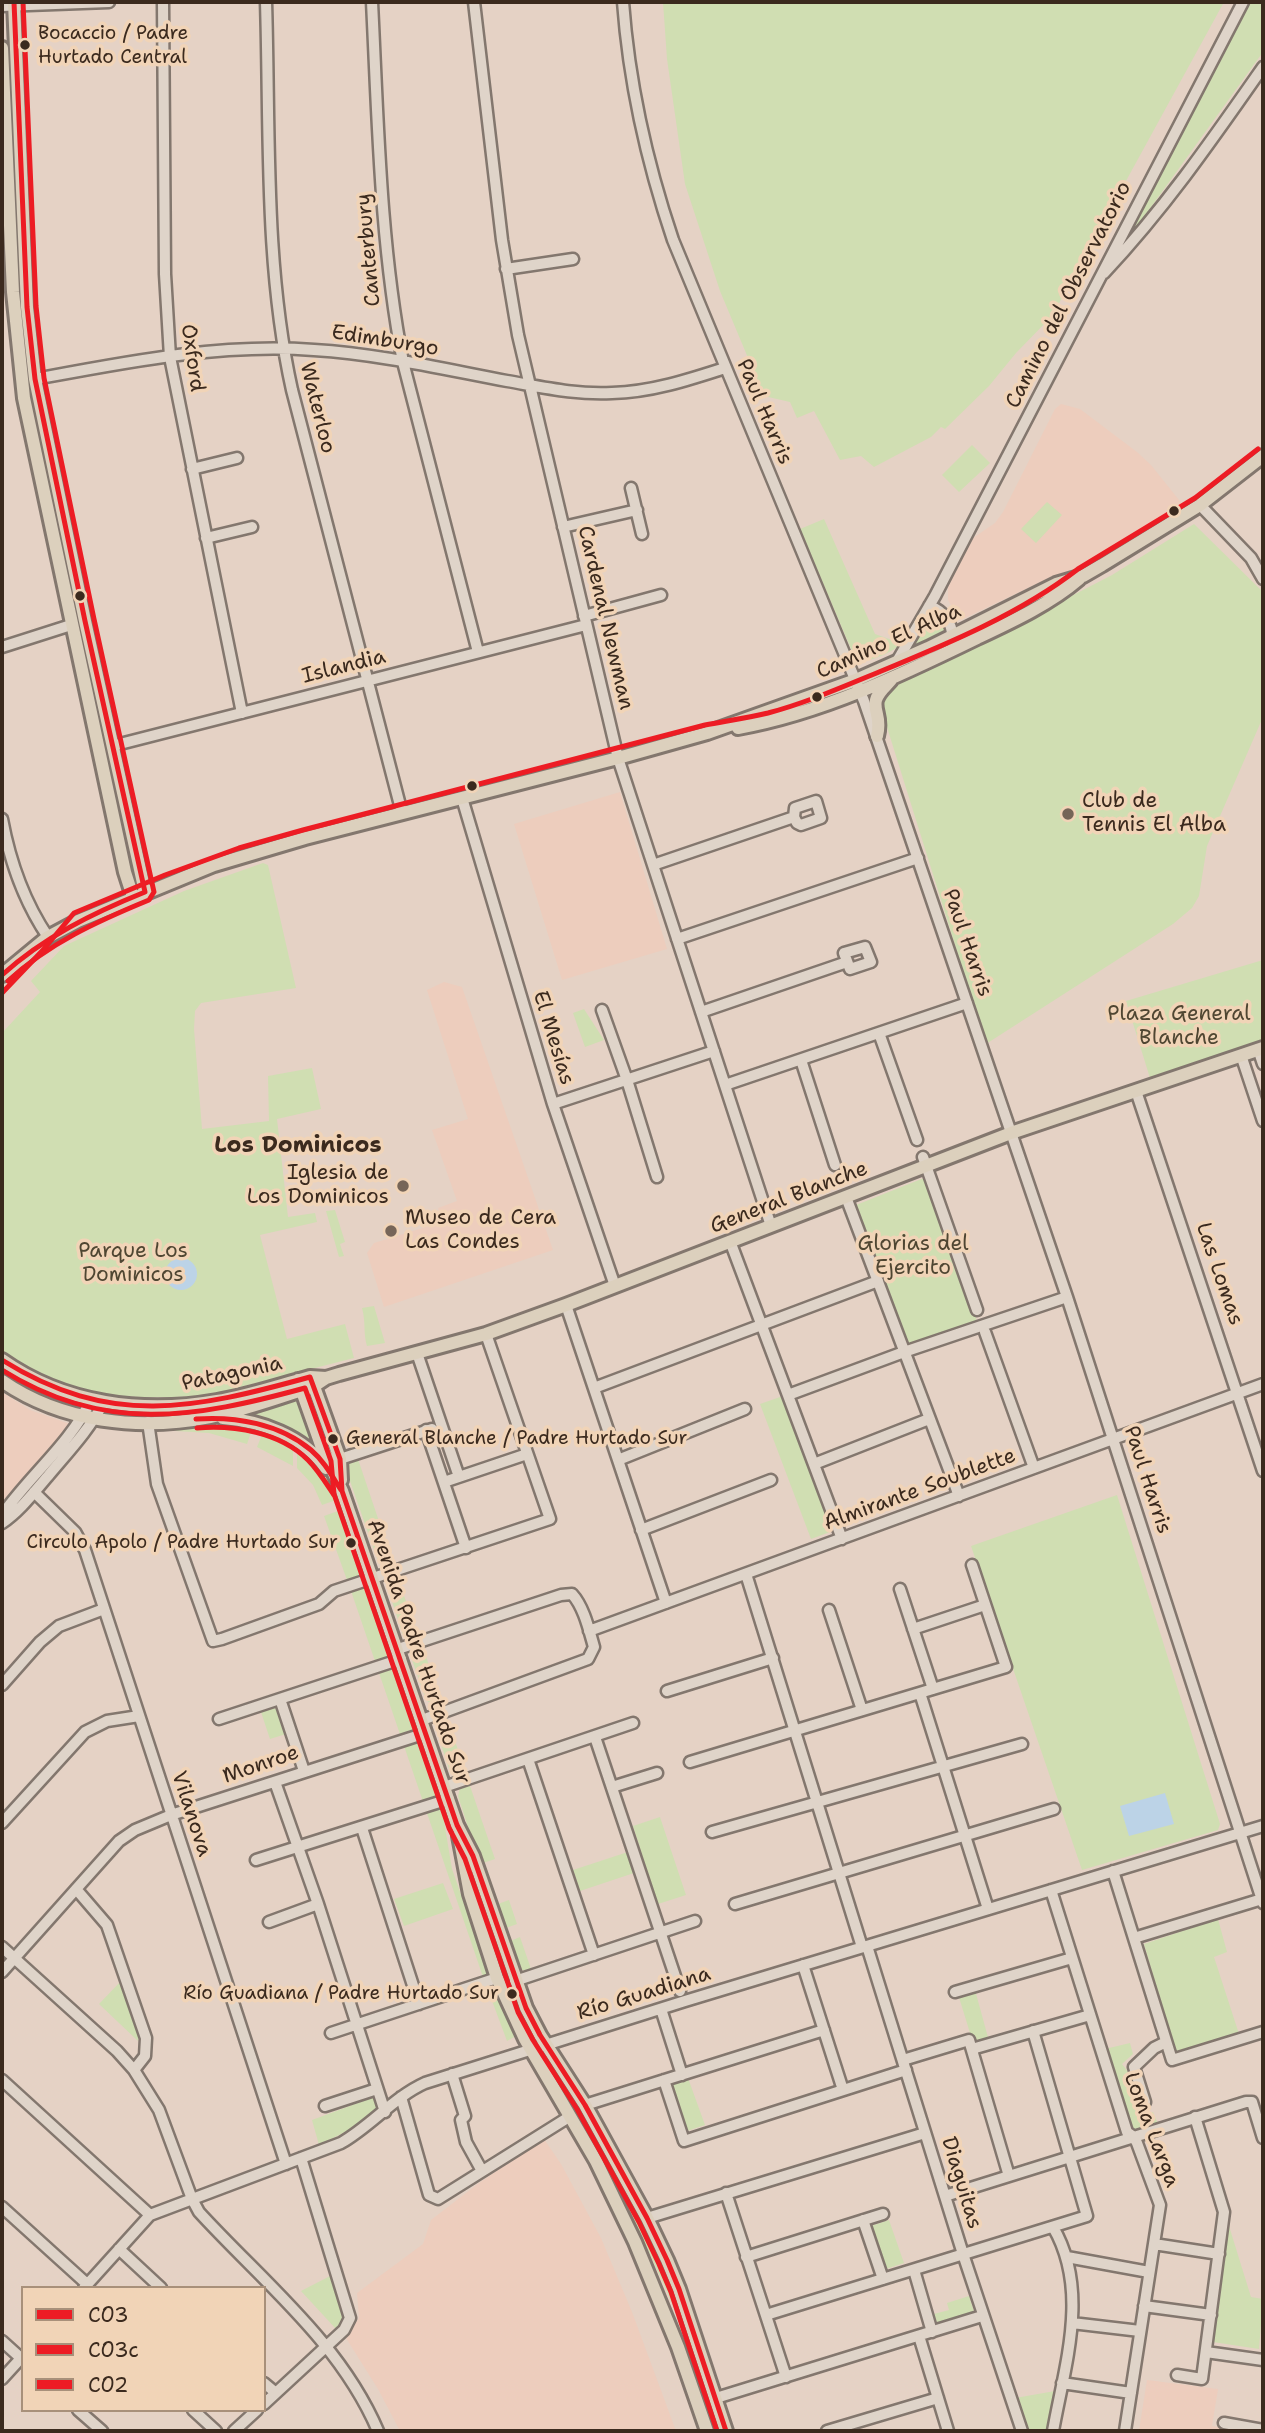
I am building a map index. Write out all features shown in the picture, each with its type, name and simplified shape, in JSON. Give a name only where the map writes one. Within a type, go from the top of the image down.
[{"type":"main road","points":[[10,4],[27,307],[35,379],[139,895]]},
{"type":"main road","points":[[2,48],[8,293],[24,398],[125,872],[139,895]]},
{"type":"main road","name":"Camino El Alba","points":[[858,685],[893,677],[1036,607],[1200,505],[1263,456]]},
{"type":"main road","name":"Camino El Alba","points":[[2,975],[48,937],[139,895],[242,856],[707,733],[769,722],[814,708],[896,663],[1056,584],[1083,576]]},
{"type":"main road","points":[[877,736],[880,725],[875,703],[893,677]]},
{"type":"main road","name":"General Blanche","points":[[306,1383],[486,1334],[846,1197],[924,1161],[1261,1049]]},
{"type":"main road","name":"Patagonia","points":[[2,1360],[46,1386],[97,1401],[148,1406],[220,1401],[306,1383]]},
{"type":"main road","name":"Patagonia","points":[[2,1381],[42,1404],[89,1418],[148,1422],[208,1417],[306,1383]]},
{"type":"main road","name":"Avenida Padre Hurtado Sur","points":[[306,1383],[340,1459],[342,1491]]},
{"type":"main road","name":"Avenida Padre Hurtado Sur","points":[[306,1383],[321,1445],[342,1491],[374,1579],[447,1793],[457,1825],[470,1894],[497,1978],[531,2049],[596,2161],[635,2242],[696,2395],[707,2431]]},
{"type":"main road","points":[[208,1417],[241,1419],[299,1442],[321,1461],[342,1491]]},
{"type":"main road","name":"Avenida Padre Hurtado Sur","points":[[457,1825],[473,1856],[529,2015],[585,2105],[647,2218],[679,2290],[726,2431]]},
{"type":"main road","points":[[696,2395],[704,2399],[716,2398]]},
{"type":"street","points":[[10,4],[109,2]]},
{"type":"street","name":"Oxford","points":[[163,2],[165,274],[170,357],[242,713]]},
{"type":"street","name":"Waterloo","points":[[266,2],[274,269],[283,348],[402,813]]},
{"type":"street","name":"Canterbury","points":[[372,2],[388,267],[403,362],[478,652]]},
{"type":"street","name":"Cardenal Newman","points":[[474,2],[506,269],[530,385],[618,758],[771,1226]]},
{"type":"street","name":"Paul Harris","points":[[623,2],[635,91],[654,178],[683,267],[877,736],[1067,1297],[1263,1901]]},
{"type":"street","name":"Camino del Observatorio","points":[[896,663],[929,606],[1243,2]]},
{"type":"street","points":[[1096,281],[1160,211],[1202,156],[1263,67]]},
{"type":"street","points":[[506,269],[573,259]]},
{"type":"street","name":"Edimburgo","points":[[35,379],[170,357],[283,348],[343,352],[584,393],[630,392],[671,385],[725,368]]},
{"type":"street","points":[[192,469],[237,458]]},
{"type":"street","points":[[631,488],[642,534]]},
{"type":"street","points":[[1200,505],[1251,558],[1263,579]]},
{"type":"street","points":[[563,527],[637,510]]},
{"type":"street","points":[[206,538],[252,527]]},
{"type":"street","points":[[1251,558],[1263,565]]},
{"type":"street","name":"Islandia","points":[[111,746],[478,652],[661,595]]},
{"type":"street","points":[[929,606],[946,615],[953,636],[953,642],[933,659]]},
{"type":"street","points":[[2,647],[71,625]]},
{"type":"street","name":"El Mesías","points":[[461,798],[553,1104],[615,1286]]},
{"type":"street","points":[[653,865],[794,817]]},
{"type":"street","points":[[2,819],[8,852],[22,890],[48,937]]},
{"type":"street","points":[[677,939],[918,858]]},
{"type":"street","points":[[702,1012],[847,962]]},
{"type":"street","points":[[725,1085],[967,1003]]},
{"type":"street","points":[[602,1010],[657,1177]]},
{"type":"street","points":[[879,1033],[917,1140]]},
{"type":"street","points":[[1261,1049],[1263,1064]]},
{"type":"street","points":[[553,1104],[714,1051]]},
{"type":"street","points":[[1241,1055],[1263,1121]]},
{"type":"street","points":[[801,1059],[835,1164]]},
{"type":"street","name":"Las Lomas","points":[[1136,1091],[1263,1471]]},
{"type":"street","points":[[924,1161],[977,1310]]},
{"type":"street","points":[[846,1197],[959,1496]]},
{"type":"street","points":[[730,1241],[842,1539]]},
{"type":"street","points":[[594,1388],[878,1282]]},
{"type":"street","points":[[788,1395],[904,1352],[1067,1297]]},
{"type":"street","points":[[566,1305],[666,1603]]},
{"type":"street","points":[[985,1332],[1034,1468]]},
{"type":"street","points":[[148,1422],[157,1484],[213,1641],[319,1604],[334,1591],[550,1519],[486,1334]]},
{"type":"street","points":[[416,1353],[459,1477]]},
{"type":"street","name":"Almirante Soublette","points":[[589,1631],[1263,1384]]},
{"type":"street","points":[[2,1523],[34,1492],[89,1418],[97,1401]]},
{"type":"street","points":[[618,1460],[745,1409]]},
{"type":"street","points":[[2,1515],[89,1418]]},
{"type":"street","points":[[814,1464],[929,1419]]},
{"type":"street","points":[[340,1459],[441,1426]]},
{"type":"street","points":[[426,1430],[466,1548]]},
{"type":"street","points":[[444,1482],[527,1454]]},
{"type":"street","points":[[641,1530],[771,1480]]},
{"type":"street","name":"Vilanova","points":[[34,1492],[80,1539],[286,2164]]},
{"type":"street","points":[[690,1762],[1006,1667],[972,1565]]},
{"type":"street","name":"Diaguitas","points":[[746,1574],[839,1873],[906,2070],[982,2316],[1022,2431]]},
{"type":"street","points":[[900,1589],[933,1689]]},
{"type":"street","points":[[219,1719],[561,1595],[572,1594],[578,1601],[589,1631]]},
{"type":"street","points":[[913,1629],[985,1605]]},
{"type":"street","points":[[2,1685],[58,1626],[104,1609]]},
{"type":"street","points":[[830,1610],[862,1710]]},
{"type":"street","name":"Monroe","points":[[2,1972],[119,1841],[135,1830],[424,1727],[588,1660],[594,1647],[589,1631]]},
{"type":"street","points":[[667,1690],[773,1658]]},
{"type":"street","points":[[920,1693],[988,1909]]},
{"type":"street","points":[[279,1699],[304,1771]]},
{"type":"street","points":[[2,1823],[85,1732],[107,1721],[139,1716]]},
{"type":"street","points":[[256,1860],[362,1828],[528,1759],[633,1723]]},
{"type":"street","points":[[595,1737],[680,1991]]},
{"type":"street","points":[[712,1832],[1022,1744]]},
{"type":"street","points":[[528,1759],[594,1955]]},
{"type":"street","points":[[612,1787],[657,1773]]},
{"type":"street","points":[[275,1782],[318,1904],[385,2112]]},
{"type":"street","points":[[735,1904],[1054,1809]]},
{"type":"street","name":"Río Guadiana","points":[[86,2286],[150,2215],[341,2143],[418,2086],[803,1965],[1263,1826]]},
{"type":"street","points":[[362,1828],[419,2004]]},
{"type":"street","points":[[1113,1871],[1172,2060],[1263,2032]]},
{"type":"street","points":[[76,1889],[107,1925],[146,2038],[145,2056],[134,2070]]},
{"type":"street","name":"Loma Larga","points":[[1051,1890],[1127,2132],[1134,2137],[1160,2205],[1125,2431]]},
{"type":"street","points":[[1134,1938],[1263,1901]]},
{"type":"street","points":[[269,1922],[318,1904]]},
{"type":"street","points":[[515,1981],[695,1921]]},
{"type":"street","points":[[2,1947],[117,2051],[134,2070],[159,2110],[199,2213],[327,2346],[353,2384],[378,2431]]},
{"type":"street","points":[[955,1992],[1072,1958]]},
{"type":"street","points":[[803,1965],[843,2090]]},
{"type":"street","points":[[331,2033],[497,1978]]},
{"type":"street","points":[[661,2009],[682,2075]]},
{"type":"street","points":[[902,2060],[1033,2031],[1090,2015]]},
{"type":"street","points":[[585,2105],[824,2030]]},
{"type":"street","points":[[766,2315],[1087,2216],[1033,2031]]},
{"type":"street","points":[[1144,2102],[1134,2067],[1154,2048],[1166,2042]]},
{"type":"street","points":[[971,2045],[1009,2176]]},
{"type":"street","points":[[664,2080],[684,2141],[906,2070]]},
{"type":"street","points":[[452,2074],[465,2116],[461,2120],[466,2142],[482,2171]]},
{"type":"street","points":[[2,2080],[150,2215]]},
{"type":"street","points":[[325,2106],[377,2089]]},
{"type":"street","points":[[401,2097],[429,2195],[438,2199],[569,2117]]},
{"type":"street","points":[[944,2196],[1246,2102],[1252,2102],[1263,2138]]},
{"type":"street","points":[[1177,2375],[1202,2379],[1224,2212],[1195,2117]]},
{"type":"street","points":[[647,2218],[925,2133]]},
{"type":"street","points":[[266,2402],[327,2346],[347,2325],[350,2314],[301,2158]]},
{"type":"street","points":[[726,2193],[786,2377]]},
{"type":"street","points":[[2,2207],[86,2286]]},
{"type":"street","points":[[746,2257],[883,2214]]},
{"type":"street","points":[[863,2220],[883,2279]]},
{"type":"street","points":[[1053,2227],[1067,2258],[1074,2297],[1053,2431]]},
{"type":"street","points":[[1154,2244],[1219,2254]]},
{"type":"street","points":[[119,2249],[159,2286]]},
{"type":"street","points":[[1067,2258],[1149,2272]]},
{"type":"street","points":[[914,2270],[932,2332]]},
{"type":"street","points":[[1144,2306],[1211,2315]]},
{"type":"street","points":[[716,2398],[982,2316]]},
{"type":"street","points":[[1072,2323],[1140,2331]]},
{"type":"street","points":[[919,2336],[948,2431]]},
{"type":"street","points":[[2,2341],[21,2357]]},
{"type":"street","points":[[1206,2352],[1263,2360]]},
{"type":"street","points":[[2,2379],[21,2359]]},
{"type":"street","points":[[1062,2383],[1131,2393]]},
{"type":"street","points":[[266,2385],[276,2393]]},
{"type":"street","points":[[827,2431],[938,2398]]},
{"type":"street","points":[[80,2412],[102,2431]]},
{"type":"street","points":[[195,2412],[216,2431]]},
{"type":"street","points":[[234,2431],[255,2412]]},
{"type":"street","points":[[1224,2423],[1263,2430]]},
{"type":"shaded area","points":[[1061,404],[1080,409],[1137,452],[1183,505],[1135,537],[1066,575],[1055,575],[965,618],[958,618],[948,600],[948,587],[973,538],[995,523],[1003,512],[1055,409]]},
{"type":"shaded area","points":[[620,792],[667,949],[562,980],[514,824]]},
{"type":"shaded area","points":[[444,982],[462,987],[553,1250],[384,1307],[367,1253],[374,1243],[442,1222],[438,1208],[457,1201],[432,1130],[468,1119],[427,990]]},
{"type":"shaded area","points":[[2,1392],[30,1410],[70,1424],[65,1434],[2,1505]]},
{"type":"shaded area","points":[[544,2139],[561,2164],[601,2238],[676,2431],[400,2431],[346,2338],[359,2318],[357,2293],[423,2244],[431,2220],[479,2183]]},
{"type":"shaded area","points":[[1147,2380],[1218,2389],[1212,2426],[1246,2431],[1139,2431]]},
{"type":"green space","points":[[663,2],[1224,2],[1052,316],[989,386],[945,429],[941,427],[931,437],[874,467],[861,456],[840,460],[814,411],[797,418],[790,402],[764,396],[720,291],[685,184],[667,59]]},
{"type":"green space","points":[[1250,2],[1263,2],[1263,52],[1120,250]]},
{"type":"green space","points":[[34,400],[107,750],[104,751],[31,401]]},
{"type":"green space","points":[[972,445],[990,463],[959,492],[942,475]]},
{"type":"green space","points":[[1047,502],[1062,515],[1036,543],[1021,529]]},
{"type":"green space","points":[[824,519],[875,634],[892,640],[895,633],[906,638],[884,655],[857,663],[800,529]]},
{"type":"green space","name":"Club de Tennis El Alba","points":[[1194,524],[1263,592],[1263,717],[1207,846],[1199,896],[1192,908],[1173,924],[986,1044],[876,692],[996,635],[1112,575]]},
{"type":"green space","points":[[930,612],[943,616],[947,634],[910,649]]},
{"type":"green space","name":"Parque Los Dominicos","points":[[263,863],[268,865],[296,988],[201,1003],[195,1011],[202,1129],[269,1121],[268,1076],[312,1068],[321,1109],[277,1119],[288,1217],[315,1213],[317,1222],[260,1235],[287,1339],[345,1324],[354,1358],[213,1394],[191,1396],[115,1395],[65,1386],[42,1378],[2,1350],[2,1033],[40,992],[31,981],[64,946],[184,891]]},
{"type":"green space","name":"Plaza General Blanche","points":[[1263,960],[1263,1040],[1150,1078],[1126,1001]]},
{"type":"green space","points":[[584,1009],[604,1040],[585,1047],[573,1013]]},
{"type":"green space","name":"Glorias del Ejercito","points":[[924,1178],[977,1321],[907,1344],[877,1271],[856,1205]]},
{"type":"green space","points":[[335,1210],[345,1242],[340,1244],[344,1256],[339,1257],[326,1211]]},
{"type":"green space","points":[[374,1306],[385,1343],[367,1346],[362,1308]]},
{"type":"green space","points":[[783,1396],[831,1525],[830,1532],[811,1539],[760,1404]]},
{"type":"green space","points":[[298,1398],[313,1442],[248,1413]]},
{"type":"green space","points":[[227,1424],[246,1426],[248,1434],[251,1432],[247,1444],[209,1433],[159,1430]]},
{"type":"green space","points":[[264,1435],[293,1445],[293,1466],[257,1447]]},
{"type":"green space","points":[[297,1448],[321,1467],[336,1500],[322,1505],[313,1485],[297,1468]]},
{"type":"green space","points":[[357,1456],[392,1560],[379,1564],[343,1461]]},
{"type":"green space","points":[[1117,1495],[1220,1824],[1218,1830],[1082,1870],[971,1546]]},
{"type":"green space","points":[[341,1510],[351,1539],[346,1541],[348,1547],[353,1546],[361,1569],[358,1576],[347,1580],[324,1516]]},
{"type":"green space","points":[[398,1579],[418,1635],[408,1639],[403,1635],[387,1586],[387,1583]]},
{"type":"green space","points":[[362,1587],[368,1590],[442,1809],[452,1869],[489,1974],[516,2036],[507,2041],[351,1591]]},
{"type":"green space","points":[[423,1648],[441,1699],[430,1703],[426,1700],[411,1657],[414,1650]]},
{"type":"green space","points":[[274,1708],[278,1710],[286,1734],[270,1739],[261,1712]]},
{"type":"green space","points":[[446,1714],[465,1771],[453,1774],[450,1772],[433,1720]]},
{"type":"green space","points":[[469,1783],[495,1859],[480,1864],[458,1796],[460,1788]]},
{"type":"green space","points":[[660,1817],[686,1895],[658,1904],[646,1869],[580,1891],[573,1870],[640,1848],[633,1826]]},
{"type":"green space","points":[[443,1883],[453,1909],[404,1926],[394,1899]]},
{"type":"green space","points":[[509,1900],[517,1924],[503,1929],[495,1905]]},
{"type":"green space","points":[[1218,1919],[1227,1952],[1214,1957],[1239,2034],[1176,2054],[1144,1944]]},
{"type":"green space","points":[[520,1937],[531,1969],[525,1971],[516,1967],[508,1942]]},
{"type":"green space","points":[[121,1981],[138,2028],[138,2041],[99,2004]]},
{"type":"green space","points":[[975,1990],[989,2041],[974,2046],[958,1994]]},
{"type":"green space","points":[[1130,2043],[1133,2054],[1122,2064],[1133,2078],[1144,2114],[1153,2112],[1158,2124],[1130,2132],[1105,2049]]},
{"type":"green space","points":[[550,2062],[573,2097],[641,2223],[670,2287],[720,2431],[715,2431],[672,2303],[651,2257],[610,2174],[549,2067]]},
{"type":"green space","points":[[688,2078],[705,2125],[687,2131],[671,2084]]},
{"type":"green space","points":[[374,2097],[379,2108],[361,2124],[319,2145],[312,2120]]},
{"type":"green space","points":[[889,2220],[904,2263],[886,2269],[871,2226]]},
{"type":"green space","points":[[1229,2226],[1251,2297],[1263,2299],[1259,2349],[1213,2342]]},
{"type":"green space","points":[[332,2275],[345,2315],[345,2321],[336,2329],[301,2291]]},
{"type":"green space","points":[[969,2296],[975,2315],[938,2326],[934,2314],[949,2310],[947,2303]]},
{"type":"green space","points":[[1055,2391],[1047,2431],[1029,2431],[1015,2398]]},
{"type":"water","points":[[181,1258],[193,1262],[197,1274],[193,1286],[181,1290],[169,1286],[165,1274],[169,1262]]},
{"type":"water","points":[[1165,1793],[1174,1824],[1129,1836],[1120,1806]]},
{"type":"transit line","name":"C03","points":[[2,975],[18,961],[70,927],[145,892],[35,379],[27,307],[14,2]]},
{"type":"transit line","name":"C03c","points":[[8,981],[57,944],[149,900],[154,892],[44,378],[36,306],[23,2]]},
{"type":"transit line","name":"C02","points":[[2,993],[74,913],[165,875],[239,848],[303,830],[705,725],[782,709],[931,650],[1032,600],[1195,498],[1258,449]]},
{"type":"transit line","name":"C03","points":[[2,1360],[42,1382],[80,1396],[117,1404],[153,1406],[190,1404],[228,1397],[310,1377],[340,1459],[342,1491],[457,1825],[473,1856],[526,2008],[585,2105],[667,2260],[726,2431]]},
{"type":"transit line","name":"C03c","points":[[2,1370],[40,1390],[77,1404],[114,1412],[188,1412],[226,1407],[305,1388],[331,1461],[334,1494],[449,1828],[465,1859],[518,2012],[577,2109],[659,2264],[671,2292],[717,2431]]},
{"type":"transit line","name":"C03","points":[[196,1419],[242,1421],[286,1434],[316,1454],[341,1490]]},
{"type":"transit line","name":"C03c","points":[[197,1428],[241,1429],[284,1443],[308,1460],[334,1495]]},
{"type":"place","name":"Bocaccio / Padre Hurtado Central","points":[[25,45]]},
{"type":"place","name":"Club de Tennis El Alba","points":[[1068,814]]},
{"type":"place","name":"Iglesia de Los Dominicos","points":[[403,1186]]},
{"type":"place","name":"Museo de Cera Las Condes","points":[[391,1231]]},
{"type":"place","name":"General Blanche / Padre Hurtado Sur","points":[[333,1439]]},
{"type":"place","name":"Circulo Apolo / Padre Hurtado Sur","points":[[351,1543]]},
{"type":"place","name":"Río Guadiana / Padre Hurtado Sur","points":[[512,1994]]},
{"type":"district","name":"Los Dominicos","points":[[298,1146]]}]
